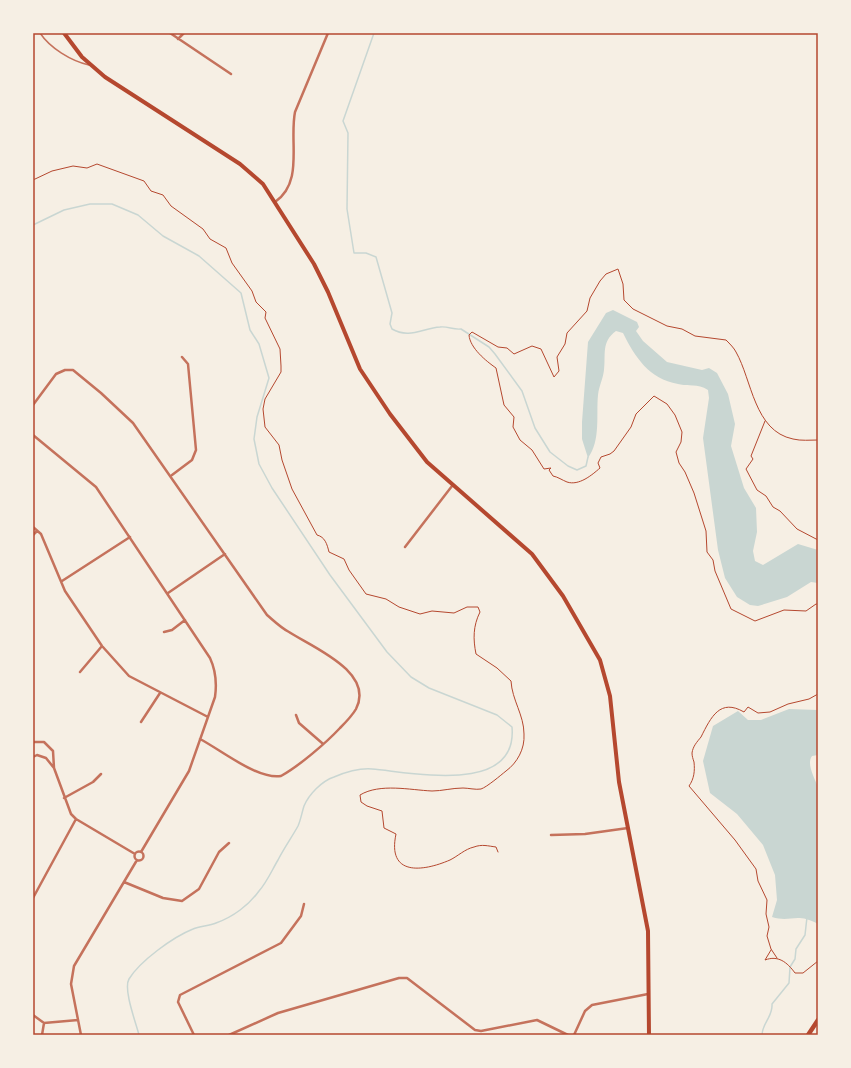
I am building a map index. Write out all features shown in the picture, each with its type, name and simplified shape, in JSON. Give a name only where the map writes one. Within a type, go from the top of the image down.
[{"type":"highway","points":[[808,1035],[818,1020]]},
{"type":"main road","points":[[64,33],[73,46],[91,66],[105,77],[247,169],[263,184],[321,277],[354,355],[367,380],[427,462],[452,486],[532,554],[563,596],[593,646],[608,686],[619,782],[648,931],[649,1035]]},
{"type":"street","points":[[170,33],[231,74]]},
{"type":"street","points":[[178,39],[184,33]]},
{"type":"street","points":[[274,202],[288,190],[295,154],[295,112],[328,33]]},
{"type":"street","points":[[172,475],[192,460],[196,450],[188,364],[182,357]]},
{"type":"street","points":[[33,405],[56,374],[65,370],[73,370],[101,393],[133,423],[172,475],[268,615],[289,633],[335,660],[355,680],[359,695],[356,709],[336,732],[288,772],[275,777],[260,773],[200,739]]},
{"type":"street","points":[[33,435],[96,487],[186,620],[210,658],[214,668],[216,687],[208,717],[181,787],[141,852]]},
{"type":"street","points":[[405,547],[452,486]]},
{"type":"street","points":[[33,527],[41,534],[65,591],[102,646],[129,676],[208,717]]},
{"type":"street","points":[[33,535],[37,531]]},
{"type":"street","points":[[62,581],[130,537]]},
{"type":"street","points":[[168,593],[225,554]]},
{"type":"street","points":[[164,632],[172,630],[186,620]]},
{"type":"street","points":[[80,672],[102,646]]},
{"type":"street","points":[[141,722],[160,693]]},
{"type":"street","points":[[296,715],[299,723],[322,743]]},
{"type":"street","points":[[33,742],[44,742],[51,747],[54,768],[71,814],[76,819],[135,854],[136,860],[74,966],[71,984],[81,1035]]},
{"type":"street","points":[[33,757],[37,755],[46,758],[54,768]]},
{"type":"street","points":[[64,798],[93,782],[101,774]]},
{"type":"street","points":[[33,898],[76,819]]},
{"type":"street","points":[[551,835],[585,834],[628,828]]},
{"type":"street","points":[[124,882],[163,898],[182,901],[199,889],[219,852],[229,843]]},
{"type":"street","points":[[135,854],[137,851],[141,852]]},
{"type":"street","points":[[136,860],[143,858],[141,852]]},
{"type":"street","points":[[194,1035],[178,1002],[180,994],[281,943],[301,916],[304,904]]},
{"type":"street","points":[[229,1035],[278,1013],[399,978],[407,978],[475,1030],[481,1031],[537,1020],[568,1035]]},
{"type":"street","points":[[574,1035],[590,1005],[648,994]]},
{"type":"street","points":[[33,1015],[44,1023],[78,1020]]},
{"type":"street","points":[[42,1035],[44,1023]]},
{"type":"lane","points":[[40,33],[44,39],[62,53],[91,66]]},
{"type":"path","points":[[33,180],[52,171],[73,166],[87,168],[97,164],[117,171],[144,181],[151,191],[163,195],[171,206],[203,229],[210,239],[226,248],[232,263],[252,291],[256,302],[266,312],[265,318],[280,348],[281,372],[268,392],[263,409],[265,427],[280,446],[286,474],[292,489],[317,534],[324,539],[329,552],[344,558],[349,570],[366,594],[386,599],[399,607],[420,614],[432,611],[454,613],[467,607],[478,606],[480,612],[475,622],[474,642],[476,654],[497,668],[511,681],[512,693],[522,720],[524,735],[522,750],[515,764],[482,789],[449,788],[434,791],[403,788],[382,788],[371,790],[360,795],[361,802],[367,806],[382,811],[384,828],[396,834],[394,854],[399,863],[409,869],[432,866],[473,847],[483,845],[496,847],[498,852]]},
{"type":"path","points":[[818,440],[794,440],[782,435],[765,421],[736,352],[726,340],[695,336],[682,329],[667,326],[633,309],[624,300],[623,284],[619,277],[618,269],[606,274],[600,281],[590,298],[586,311],[566,333],[565,344],[557,357],[559,371],[554,377],[541,349],[532,346],[514,354],[507,348],[498,347],[472,332],[469,335],[470,343],[491,366],[496,368],[504,405],[514,417],[513,427],[520,440],[532,450],[544,469],[551,468],[549,470],[553,476],[562,478],[566,482],[574,484],[589,478],[600,468],[598,463],[601,457],[614,451],[630,427],[636,414],[654,396],[667,404],[675,415],[682,432],[681,442],[676,452],[679,463],[685,472],[694,493],[706,532],[707,552],[712,560],[731,609],[755,621],[764,616],[769,616],[784,610],[806,611],[818,604]]},
{"type":"path","points":[[765,421],[751,456],[753,459],[746,469],[757,490],[766,496],[773,506],[780,510],[797,529],[818,540]]},
{"type":"path","points":[[818,694],[809,699],[788,704],[770,712],[758,713],[748,707],[744,712],[740,708],[729,707],[721,709],[709,720],[696,742],[692,754],[694,763],[694,779],[690,786],[756,869],[758,881],[767,900],[766,914],[769,927],[767,936],[771,949],[777,958],[790,967],[795,973],[803,973],[818,961]]},
{"type":"path","points":[[771,949],[765,960],[771,957],[777,958]]},
{"type":"shaded area","points":[[613,310],[637,322],[639,327],[636,331],[643,341],[667,362],[702,370],[709,368],[717,373],[728,394],[735,424],[731,446],[744,488],[756,508],[757,532],[753,551],[755,561],[763,565],[798,544],[818,550],[818,583],[811,582],[787,597],[758,606],[750,605],[737,597],[725,578],[718,550],[703,438],[709,398],[708,390],[697,386],[682,385],[668,381],[651,372],[638,358],[623,333],[616,331],[611,335],[606,344],[603,373],[598,395],[595,443],[588,458],[582,439],[582,422],[588,342],[606,313]]},
{"type":"shaded area","points":[[789,709],[818,710],[818,755],[812,756],[810,759],[810,767],[818,787],[818,924],[810,920],[799,918],[779,919],[772,917],[777,900],[775,875],[763,845],[737,814],[710,793],[703,761],[713,726],[738,711],[748,720],[761,720]]},
{"type":"waterway","points":[[374,33],[343,121],[348,133],[347,209],[354,253],[366,253],[376,257],[392,313],[390,324],[392,329],[404,333],[440,327],[461,329],[489,347],[522,391],[535,428],[550,452],[568,466],[577,470],[586,466],[588,457]]},
{"type":"waterway","points":[[33,225],[64,210],[90,204],[112,204],[138,215],[163,236],[199,256],[241,293],[250,330],[259,344],[269,378],[257,417],[254,439],[259,464],[272,488],[330,575],[387,652],[411,677],[429,688],[497,715],[512,727],[509,749],[498,763],[481,771],[459,775],[435,775],[363,769],[339,775],[329,779],[321,785],[306,801],[298,826],[264,884],[255,896],[240,910],[228,917],[213,924],[193,929],[176,938],[149,957],[134,972],[129,979],[128,990],[139,1035]]},
{"type":"waterway","points":[[762,1035],[762,1031],[771,1013],[772,1004],[789,983],[790,967],[795,959],[796,949],[805,935],[807,917]]}]
